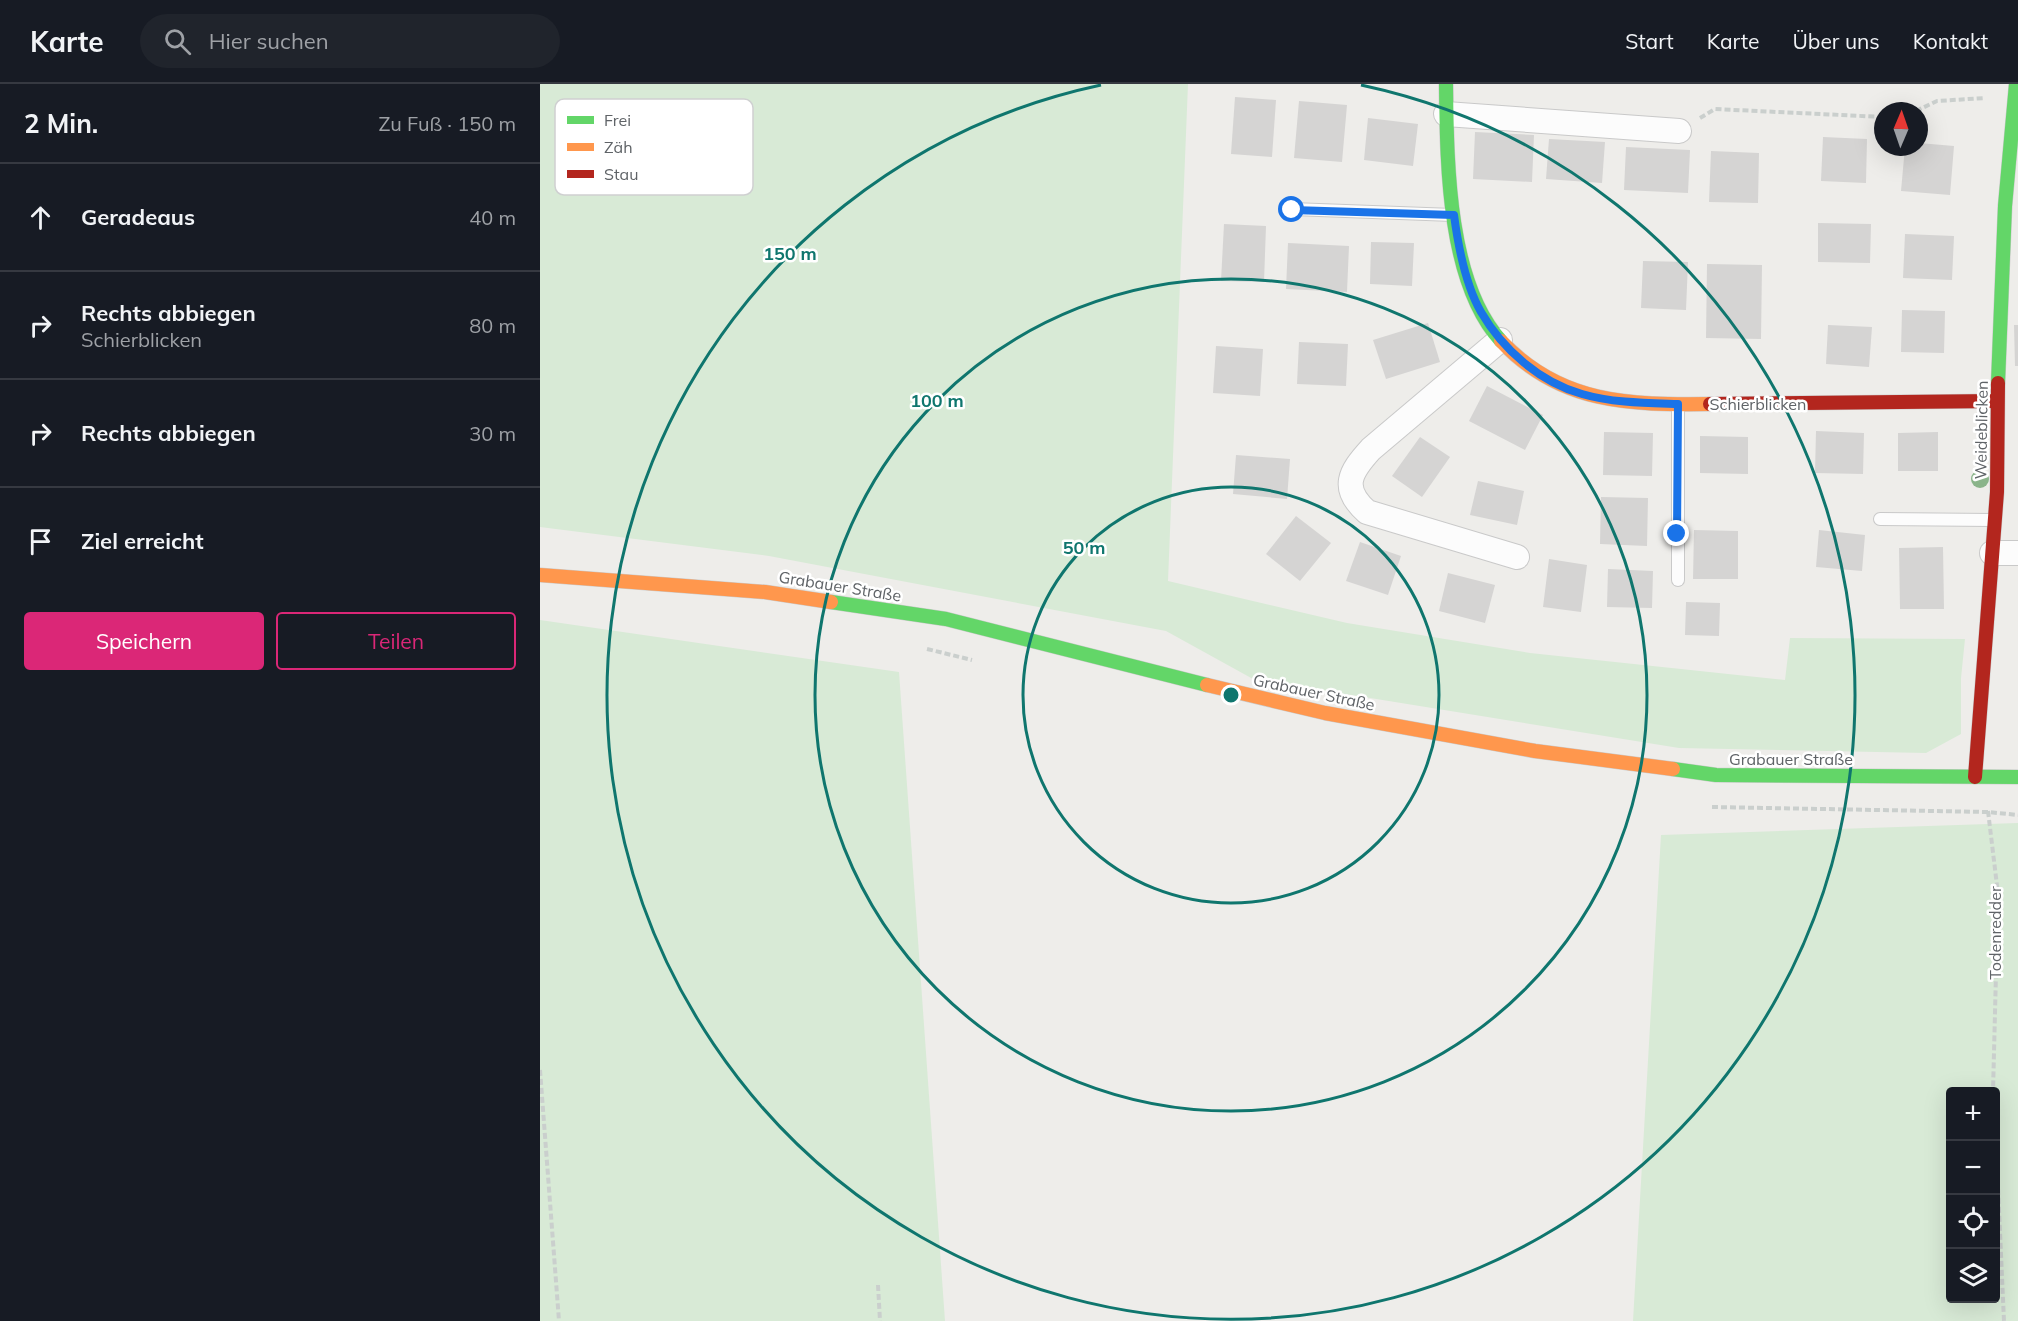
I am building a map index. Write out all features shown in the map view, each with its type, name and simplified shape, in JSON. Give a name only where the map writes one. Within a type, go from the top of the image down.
[{"type":"street","name":"Schierblicken","points":[[1446,84],[1446,114],[1454,215],[1464,267],[1480,311],[1500,340],[1524,363],[1553,383],[1582,394],[1613,401],[1678,404],[1997,401]]},
{"type":"street","name":"Weideblicken","points":[[1975,777],[1997,492],[1997,401],[2012,203],[2015,90]]},
{"type":"street","points":[[1446,114],[1679,131]]},
{"type":"street","points":[[1500,340],[1371,449],[1355,467],[1351,479],[1357,503],[1367,512],[1518,557]]},
{"type":"street","points":[[1992,553],[2018,553]]},
{"type":"street","name":"Grabauer Straße","points":[[540,575],[765,592],[946,619],[1129,667],[1325,713],[1535,751],[1716,775],[2018,777]]},
{"type":"lane","points":[[1292,210],[1454,215]]},
{"type":"lane","points":[[1678,404],[1678,580]]},
{"type":"lane","points":[[1880,519],[1995,520]]},
{"type":"path","points":[[1928,105],[1937,101],[2015,90]]},
{"type":"path","points":[[1679,131],[1714,109],[1874,117]]},
{"type":"path","name":"Todenredder","points":[[1975,777],[1988,813],[1998,894],[1993,1087]]},
{"type":"path","points":[[540,1070],[559,1321]]},
{"type":"path","points":[[1998,1195],[2004,1321]]},
{"type":"path","points":[[878,1285],[880,1321]]},
{"type":"green space","points":[[540,84],[1188,84],[1168,581],[1347,623],[1530,653],[1785,680],[1790,638],[1965,639],[1961,678],[1961,734],[1926,753],[1679,748],[1253,679],[1166,631],[769,556],[540,527]]},
{"type":"green space","points":[[540,620],[899,672],[945,1321],[540,1321]]},
{"type":"green space","points":[[2018,823],[2018,1321],[1633,1321],[1661,835]]},
{"type":"building","points":[[1235,97],[1276,100],[1272,157],[1231,154]]},
{"type":"building","points":[[1299,101],[1347,105],[1342,162],[1294,158]]},
{"type":"building","points":[[1368,118],[1418,124],[1413,166],[1364,160]]},
{"type":"building","points":[[1475,132],[1534,135],[1532,182],[1473,179]]},
{"type":"building","points":[[1823,137],[1867,139],[1866,183],[1821,181]]},
{"type":"building","points":[[1549,139],[1605,142],[1602,183],[1546,179]]},
{"type":"building","points":[[1928,144],[1954,146],[1950,195],[1901,191],[1904,156],[1928,156]]},
{"type":"building","points":[[1626,147],[1690,150],[1688,193],[1624,190]]},
{"type":"building","points":[[1711,151],[1759,153],[1758,203],[1709,202]]},
{"type":"building","points":[[1818,223],[1871,224],[1870,263],[1818,262]]},
{"type":"building","points":[[1224,224],[1266,226],[1264,282],[1221,281]]},
{"type":"building","points":[[1905,234],[1954,236],[1952,280],[1903,278]]},
{"type":"building","points":[[1371,242],[1414,243],[1412,286],[1370,284]]},
{"type":"building","points":[[1288,243],[1349,246],[1347,292],[1286,289]]},
{"type":"building","points":[[1643,261],[1688,262],[1686,310],[1641,308]]},
{"type":"building","points":[[1707,264],[1762,265],[1761,339],[1706,338]]},
{"type":"building","points":[[1902,310],[1945,311],[1944,353],[1901,352]]},
{"type":"building","points":[[1428,323],[1440,362],[1386,379],[1373,340]]},
{"type":"building","points":[[1828,325],[1872,327],[1869,367],[1826,364]]},
{"type":"building","points":[[2014,325],[2018,325],[2018,366],[2015,366]]},
{"type":"building","points":[[1299,342],[1348,344],[1346,386],[1297,384]]},
{"type":"building","points":[[1216,346],[1263,349],[1260,396],[1213,393]]},
{"type":"building","points":[[1487,386],[1543,415],[1525,450],[1469,421]]},
{"type":"building","points":[[1816,431],[1864,433],[1863,474],[1815,473]]},
{"type":"building","points":[[1604,432],[1653,433],[1652,476],[1603,475]]},
{"type":"building","points":[[1938,432],[1938,471],[1898,471],[1898,433]]},
{"type":"building","points":[[1700,436],[1748,437],[1748,474],[1700,473]]},
{"type":"building","points":[[1420,437],[1450,457],[1422,497],[1392,476]]},
{"type":"building","points":[[1236,455],[1290,459],[1287,499],[1233,494]]},
{"type":"building","points":[[1478,481],[1524,491],[1517,525],[1470,515]]},
{"type":"building","points":[[1601,497],[1648,498],[1647,546],[1600,544]]},
{"type":"building","points":[[1296,516],[1331,543],[1300,581],[1266,554]]},
{"type":"building","points":[[1694,530],[1738,531],[1738,579],[1693,579]]},
{"type":"building","points":[[1819,530],[1865,535],[1862,571],[1816,567]]},
{"type":"building","points":[[1360,542],[1401,556],[1388,595],[1346,581]]},
{"type":"building","points":[[1943,547],[1944,609],[1900,609],[1899,548]]},
{"type":"building","points":[[1549,559],[1587,565],[1581,612],[1543,607]]},
{"type":"building","points":[[1608,569],[1653,571],[1652,608],[1607,607]]},
{"type":"building","points":[[1448,573],[1495,585],[1485,623],[1439,611]]},
{"type":"building","points":[[1686,602],[1720,603],[1719,636],[1685,635]]},
{"type":"traffic: fast","points":[[1446,84],[1447,148],[1460,254],[1470,287],[1483,316],[1501,341]]},
{"type":"traffic: fast","points":[[1998,383],[2005,206],[2016,84]]},
{"type":"traffic: fast","points":[[831,602],[946,619],[1207,685]]},
{"type":"traffic: fast","points":[[1673,769],[1716,775],[2018,777]]},
{"type":"traffic: slow","points":[[1501,341],[1524,362],[1547,378],[1572,389],[1624,401],[1710,404]]},
{"type":"traffic: slow","points":[[540,575],[765,592],[831,602]]},
{"type":"traffic: slow","points":[[1207,685],[1325,713],[1535,751],[1673,769]]},
{"type":"traffic: jam","points":[[1975,777],[1997,492],[1998,383]]},
{"type":"traffic: jam","points":[[1710,404],[1997,401]]},
{"type":"route","points":[[1292,210],[1454,215],[1464,267],[1480,311],[1500,340],[1524,363],[1553,383],[1582,394],[1613,401],[1678,404],[1677,534]]}]
